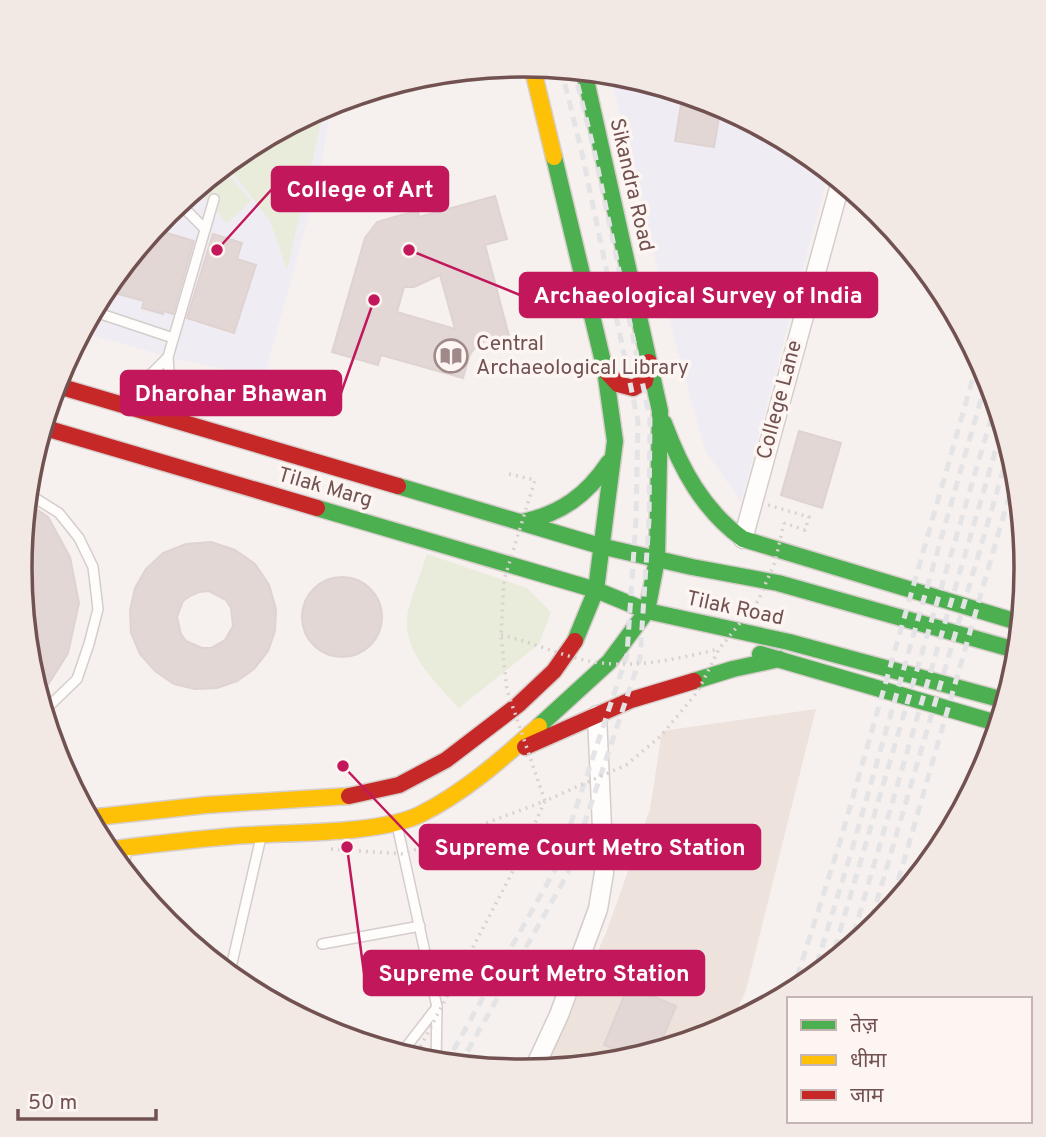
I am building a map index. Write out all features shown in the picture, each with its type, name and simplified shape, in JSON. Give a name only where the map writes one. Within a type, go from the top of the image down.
[{"type":"main road","points":[[119,848],[201,838],[369,828],[417,816],[518,705],[554,671],[575,641],[596,590],[614,453],[611,401],[535,77]]},
{"type":"main road","name":"Sikandra Road","points":[[586,81],[660,411],[657,559],[647,611]]},
{"type":"main road","points":[[604,370],[610,381],[629,389],[644,382],[649,373],[649,362]]},
{"type":"main road","name":"Tilak Marg","points":[[66,388],[600,546]]},
{"type":"main road","points":[[660,411],[671,442],[697,491],[713,514],[743,539],[1011,620]]},
{"type":"main road","name":"Tilak Marg","points":[[52,430],[596,590],[647,611]]},
{"type":"main road","points":[[522,522],[545,517],[575,502],[600,478],[614,453]]},
{"type":"main road","name":"Tilak Road","points":[[600,546],[778,583],[1008,648]]},
{"type":"main road","points":[[778,583],[787,554]]},
{"type":"main road","points":[[507,755],[609,662],[647,611]]},
{"type":"main road","name":"Tilak Road","points":[[647,611],[813,649],[997,698]]},
{"type":"main road","points":[[637,626],[657,632]]},
{"type":"main road","points":[[743,651],[780,659],[990,721]]},
{"type":"main road","points":[[99,817],[206,805],[360,795],[458,772],[507,755],[631,700],[733,669],[780,659]]},
{"type":"street","name":"College Lane","points":[[743,539],[838,192]]},
{"type":"street","points":[[538,1060],[559,1015],[598,909],[604,873],[604,849],[597,715]]},
{"type":"lane","points":[[172,419],[168,357],[214,199]]},
{"type":"lane","points":[[186,210],[205,229]]},
{"type":"lane","points":[[102,314],[173,338]]},
{"type":"lane","points":[[120,404],[168,357]]},
{"type":"lane","points":[[37,499],[59,513],[79,538],[93,567],[98,609],[76,678],[51,704]]},
{"type":"lane","points":[[396,821],[437,1007],[436,1052]]},
{"type":"lane","points":[[232,964],[261,835]]},
{"type":"lane","points":[[126,858],[128,847]]},
{"type":"lane","points":[[322,944],[420,926]]},
{"type":"lane","points":[[407,1046],[437,1007]]},
{"type":"path","points":[[419,1049],[513,871],[545,801],[508,690],[501,635],[504,580],[534,480],[509,474]]},
{"type":"path","points":[[331,849],[404,854],[545,801],[626,765],[661,736],[698,691],[719,649],[758,601],[775,562],[784,523],[805,530],[809,517],[753,501]]},
{"type":"path","points":[[501,635],[523,639],[581,659],[624,664],[664,662],[719,649]]},
{"type":"shaded area","points":[[613,85],[711,114],[769,143],[826,182],[741,502],[705,450],[678,354]]},
{"type":"shaded area","points":[[329,117],[319,178],[264,378],[168,357],[91,335],[133,269],[153,244],[199,199],[250,160]]},
{"type":"shaded area","points":[[816,709],[746,990],[737,1011],[681,1034],[619,1051],[549,1059],[606,933],[650,809],[662,731]]},
{"type":"green space","points":[[322,120],[287,270],[270,221],[233,173],[277,143]]},
{"type":"green space","points":[[229,175],[251,201],[227,223],[203,196]]},
{"type":"green space","points":[[427,554],[527,588],[551,612],[539,644],[459,708],[430,676],[409,639],[408,611]]},
{"type":"building","points":[[681,103],[719,118],[714,147],[675,141]]},
{"type":"building","points":[[495,196],[507,239],[485,245],[509,336],[479,343],[470,354],[463,378],[381,355],[378,365],[332,352],[365,238],[377,222],[418,210],[419,217]],"holes":[[[440,275],[455,329],[397,312],[404,287],[414,287]]]},
{"type":"building","points":[[164,232],[194,241],[173,314],[142,308],[144,301],[115,293]]},
{"type":"building","points":[[213,234],[242,243],[237,259],[256,265],[234,333],[187,318]]},
{"type":"building","points":[[799,431],[841,443],[822,508],[781,495]]},
{"type":"building","points":[[36,509],[48,517],[70,557],[79,603],[68,653],[46,688],[33,601]]},
{"type":"building","points":[[211,542],[235,550],[255,564],[269,585],[276,609],[275,631],[268,651],[254,669],[237,681],[217,688],[195,689],[174,684],[155,671],[140,654],[131,633],[130,610],[135,588],[146,569],[163,553],[186,544]],"holes":[[[209,591],[226,600],[231,608],[233,626],[225,640],[211,648],[202,648],[186,641],[181,634],[177,617],[183,601],[199,592]]]},
{"type":"building","points":[[342,577],[357,580],[370,589],[379,602],[382,617],[379,632],[370,645],[357,654],[342,657],[327,654],[314,645],[305,632],[302,617],[305,602],[314,589],[327,580]]},
{"type":"building","points":[[628,986],[676,1006],[662,1039],[619,1051],[604,1045]]},
{"type":"railway","points":[[451,1055],[556,868],[627,655],[636,519],[638,421],[582,153],[564,79]]},
{"type":"railway","points":[[464,1057],[568,873],[640,658],[649,520],[650,419],[594,150],[577,80]]},
{"type":"railway","points":[[797,976],[840,842],[974,374]]},
{"type":"railway","points":[[818,961],[982,395]]},
{"type":"railway","points":[[835,947],[991,420]]},
{"type":"railway","points":[[855,931],[998,442]]},
{"type":"railway","points":[[873,914],[1004,468]]},
{"type":"railway","points":[[896,890],[1009,497]]},
{"type":"traffic: fast","points":[[539,726],[609,662],[647,611],[657,559],[660,411],[586,81]]},
{"type":"traffic: fast","points":[[554,157],[605,370],[615,441],[596,590],[575,641]]},
{"type":"traffic: fast","points":[[664,423],[686,472],[705,502],[743,539],[1011,620]]},
{"type":"traffic: fast","points":[[522,522],[549,514],[572,501],[592,484],[609,462]]},
{"type":"traffic: fast","points":[[398,486],[600,546],[778,583],[1008,648]]},
{"type":"traffic: fast","points":[[317,508],[596,590],[647,611],[789,642],[997,698]]},
{"type":"traffic: fast","points":[[760,654],[990,721]]},
{"type":"traffic: fast","points":[[694,681],[779,659]]},
{"type":"traffic: slow","points":[[535,77],[554,157]]},
{"type":"traffic: slow","points":[[119,849],[250,835],[360,829],[402,821],[436,806],[467,786],[539,726]]},
{"type":"traffic: slow","points":[[99,817],[206,805],[349,796]]},
{"type":"traffic: jam","points":[[605,370],[618,384],[633,388],[645,381],[649,362]]},
{"type":"traffic: jam","points":[[66,388],[398,486]]},
{"type":"traffic: jam","points":[[52,430],[317,508]]},
{"type":"traffic: jam","points":[[349,796],[399,785],[446,760],[518,705],[554,671],[575,641]]},
{"type":"traffic: jam","points":[[525,747],[631,700],[694,681]]},
{"type":"place","name":"College of Art","points":[[217,250]]},
{"type":"place","name":"Archaeological Survey of India","points":[[409,250]]},
{"type":"place","name":"Dharohar Bhawan","points":[[374,300]]},
{"type":"place","name":"Central Archaeological Library","points":[[451,356]]},
{"type":"place","name":"Supreme Court‌ Metro Station","points":[[343,766]]},
{"type":"place","name":"Supreme Court Metro Station","points":[[347,847]]}]
